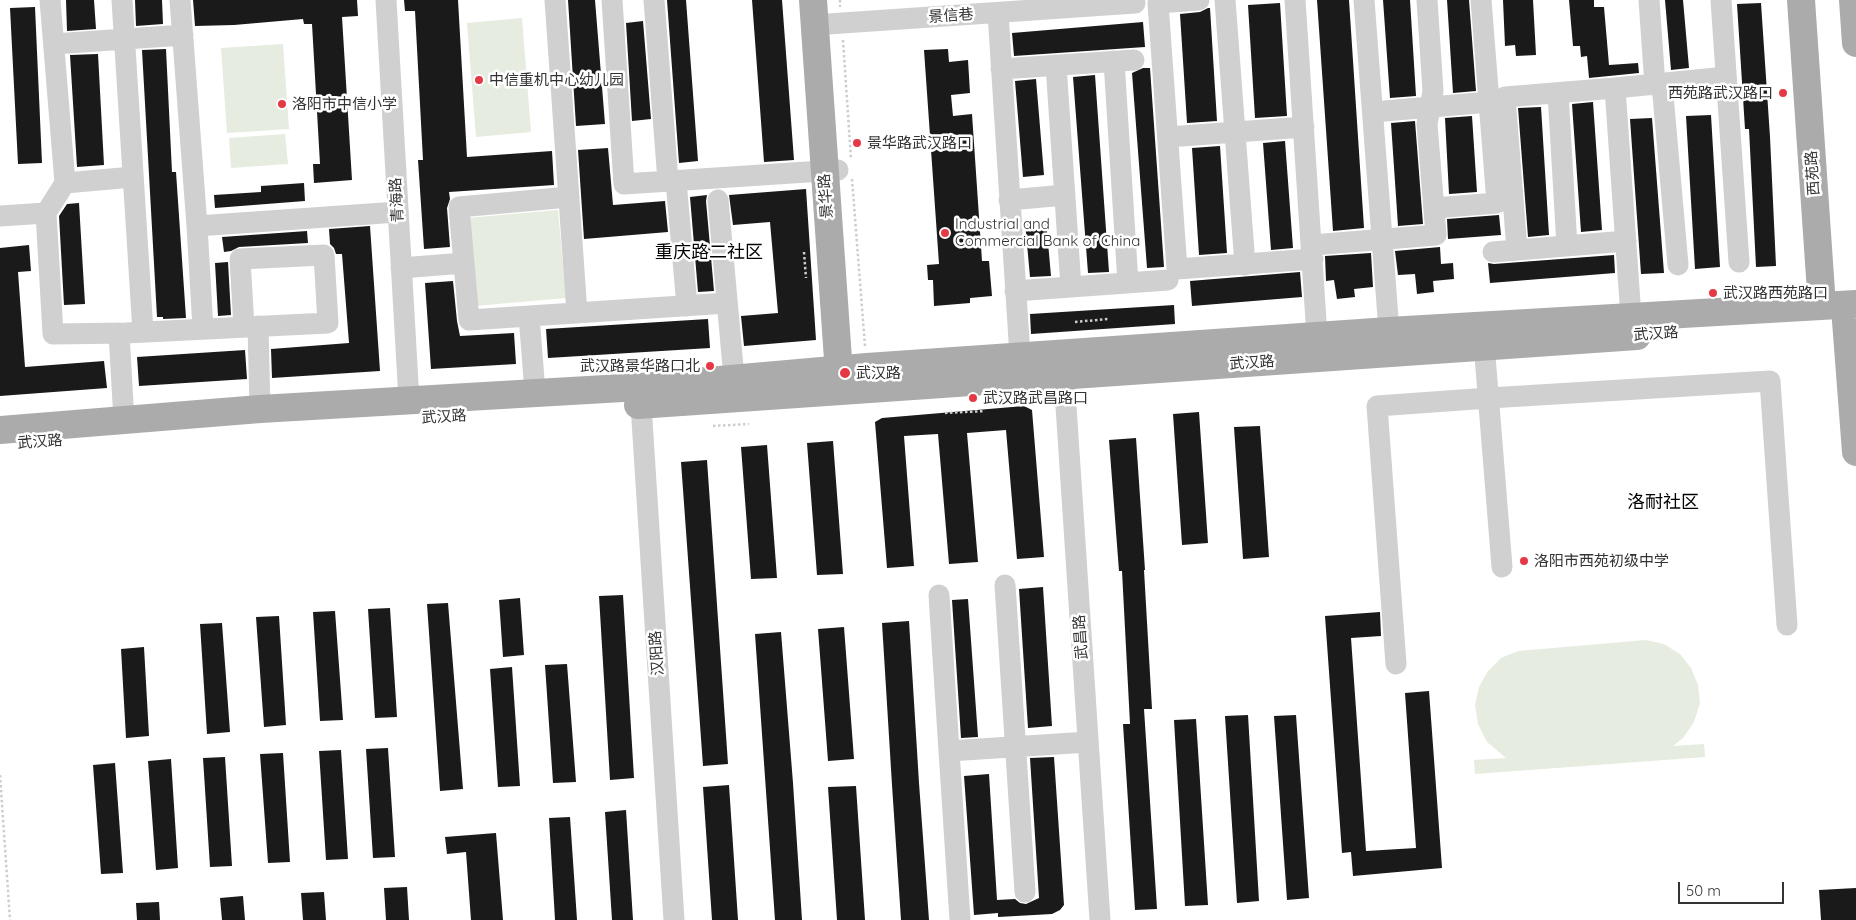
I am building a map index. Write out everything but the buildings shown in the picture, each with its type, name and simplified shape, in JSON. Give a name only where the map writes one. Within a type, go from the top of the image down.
[{"type":"main road","name":"景华路","points":[[813,0],[841,170]]},
{"type":"main road","name":"西苑路","points":[[1801,0],[1822,306]]},
{"type":"main road","points":[[1854,8],[1856,43]]},
{"type":"main road","name":"景华路","points":[[832,16],[851,378]]},
{"type":"main road","points":[[1822,306],[1854,314],[1856,452]]},
{"type":"main road","name":"武汉路","points":[[0,430],[260,409],[535,392],[640,396],[734,378],[851,378],[1020,356],[1063,364],[1317,336],[1389,331],[1484,336],[1631,317],[1822,306]]},
{"type":"main road","name":"武汉路","points":[[0,444],[640,396],[851,378],[1484,336],[1854,314]]},
{"type":"street","points":[[50,0],[66,183],[46,213],[53,334],[119,333],[251,326],[328,323],[324,255],[240,259],[251,326],[260,409]]},
{"type":"street","points":[[122,0],[144,332]]},
{"type":"street","points":[[180,0],[203,329]]},
{"type":"street","name":"青海路","points":[[386,0],[409,400]]},
{"type":"street","points":[[555,0],[577,313]]},
{"type":"street","points":[[612,0],[624,184],[841,170]]},
{"type":"street","points":[[654,0],[672,181],[687,306]]},
{"type":"street","points":[[1199,0],[1158,3],[1177,269],[1245,264],[1382,240],[1436,235],[1427,124],[1433,91],[1427,0]]},
{"type":"street","points":[[1225,0],[1245,264]]},
{"type":"street","points":[[1295,0],[1317,336]]},
{"type":"street","points":[[1364,0],[1389,331]]},
{"type":"street","points":[[1434,208],[1497,203],[1481,0]]},
{"type":"street","points":[[1649,0],[1678,265]]},
{"type":"street","points":[[1721,0],[1739,262]]},
{"type":"street","name":"景信巷","points":[[832,16],[998,12],[1135,3]]},
{"type":"street","points":[[998,12],[1020,356]]},
{"type":"street","points":[[54,44],[183,35]]},
{"type":"street","points":[[1001,69],[1124,60],[1128,283]]},
{"type":"street","points":[[1056,65],[1071,287]]},
{"type":"street","points":[[1517,250],[1505,97],[1726,78]]},
{"type":"street","points":[[1615,88],[1631,317]]},
{"type":"street","points":[[1558,93],[1567,246]]},
{"type":"street","points":[[1373,112],[1489,102]]},
{"type":"street","points":[[1168,137],[1304,127]]},
{"type":"street","points":[[66,183],[133,177]]},
{"type":"street","points":[[1010,200],[1065,194]]},
{"type":"street","points":[[569,197],[459,206],[469,320],[727,303]]},
{"type":"street","points":[[718,200],[734,378]]},
{"type":"street","points":[[197,226],[398,212]]},
{"type":"street","points":[[0,216],[46,213]]},
{"type":"street","points":[[1493,252],[1626,241]]},
{"type":"street","points":[[401,268],[464,263]]},
{"type":"street","points":[[1015,291],[1168,280]]},
{"type":"street","points":[[529,316],[535,392]]},
{"type":"street","points":[[119,333],[124,421]]},
{"type":"street","points":[[1484,336],[1502,567]]},
{"type":"street","name":"武昌路","points":[[1063,364],[1100,920]]},
{"type":"street","points":[[1396,664],[1377,406],[1770,381],[1787,624]]},
{"type":"street","name":"汉阳路","points":[[640,396],[674,920]]},
{"type":"street","points":[[1005,585],[1025,892]]},
{"type":"street","points":[[939,594],[960,920]]},
{"type":"street","points":[[949,752],[1088,742]]},
{"type":"path","points":[[840,0],[832,16],[851,378]]},
{"type":"path","points":[[804,252],[806,278]]},
{"type":"path","points":[[1075,322],[1108,319]]},
{"type":"path","points":[[945,414],[985,411]]},
{"type":"path","points":[[713,426],[749,424]]},
{"type":"path","points":[[0,775],[10,920]]},
{"type":"shaded area","points":[[522,18],[531,132],[476,137],[467,23]]},
{"type":"shaded area","points":[[283,44],[289,129],[227,133],[221,48]]},
{"type":"shaded area","points":[[285,134],[288,164],[231,168],[229,138]]},
{"type":"shaded area","points":[[558,210],[566,298],[475,306],[467,218]]},
{"type":"shaded area","points":[[1646,640],[1664,644],[1680,654],[1691,668],[1698,685],[1700,703],[1694,722],[1683,738],[1673,746],[1704,744],[1705,757],[1475,774],[1474,760],[1506,758],[1487,742],[1478,724],[1475,705],[1479,687],[1488,671],[1501,658],[1518,651]]},
{"type":"place","name":"中信重机中心幼儿园","points":[[479,80]]},
{"type":"place","name":"西苑路武汉路口","points":[[1783,93]]},
{"type":"place","name":"洛阳市中信小学","points":[[282,104]]},
{"type":"place","name":"景华路武汉路口","points":[[857,143]]},
{"type":"place","name":"Industrial and Commercial Bank of China","points":[[945,233]]},
{"type":"place","name":"武汉路西苑路口","points":[[1713,293]]},
{"type":"place","name":"武汉路景华路口北","points":[[710,366]]},
{"type":"place","name":"武汉路","points":[[845,373]]},
{"type":"place","name":"武汉路武昌路口","points":[[973,398]]},
{"type":"place","name":"洛阳市西苑初级中学","points":[[1524,561]]},
{"type":"district","name":"重庆路二社区","points":[[709,253]]},
{"type":"district","name":"洛耐社区","points":[[1663,503]]}]
